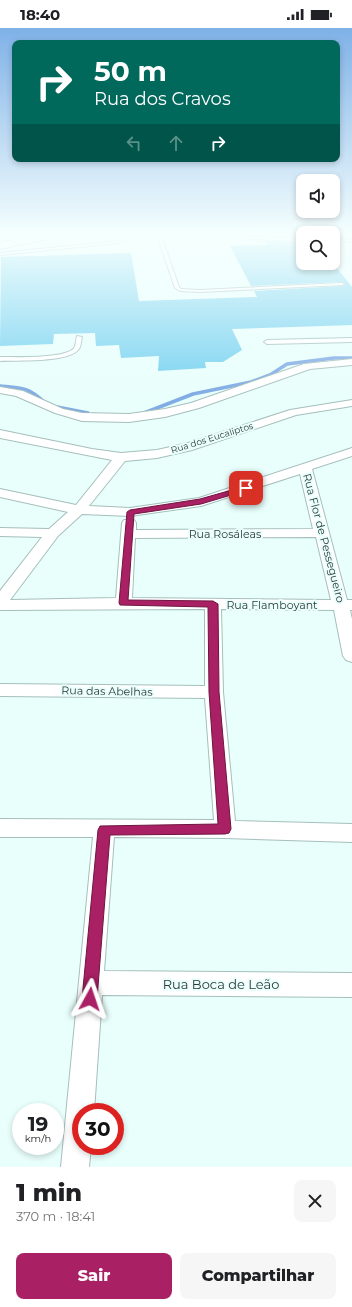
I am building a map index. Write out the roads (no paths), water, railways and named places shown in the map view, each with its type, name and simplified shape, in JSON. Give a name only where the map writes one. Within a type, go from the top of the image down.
[{"type":"street","points":[[0,390],[19,393],[59,411],[82,417],[129,418],[165,413],[195,406],[308,366],[352,362]]},
{"type":"street","name":"Rua dos Eucaliptos","points":[[0,434],[92,453],[121,457],[157,454],[192,446],[294,412],[352,403]]},
{"type":"street","points":[[0,492],[35,502],[79,510],[130,512],[201,502],[352,452]]},
{"type":"street","points":[[0,603],[53,533],[79,510],[121,457]]},
{"type":"street","name":"Rua Flor de Pessegueiro","points":[[305,467],[321,533],[347,605],[352,656]]},
{"type":"street","points":[[124,603],[130,512]]},
{"type":"street","points":[[0,532],[53,533]]},
{"type":"street","name":"Rua Rosáleas","points":[[129,534],[321,533]]},
{"type":"street","name":"Rua Flamboyant","points":[[0,603],[347,605]]},
{"type":"street","points":[[213,604],[214,692],[225,829]]},
{"type":"street","name":"Rua das Abelhas","points":[[0,690],[214,692]]},
{"type":"street","points":[[0,828],[104,830],[225,829],[352,833]]},
{"type":"street","points":[[75,1167],[104,830]]},
{"type":"street","name":"Rua Boca de Leão","points":[[91,983],[352,985]]},
{"type":"lane","points":[[177,288],[180,290],[200,291],[258,288]]},
{"type":"lane","points":[[0,359],[57,357],[72,353],[77,348],[79,337]]},
{"type":"lane","points":[[267,342],[352,340]]},
{"type":"waterway","points":[[144,413],[193,394],[251,382],[270,375],[287,364],[334,358],[352,358]]},
{"type":"waterway","points":[[0,386],[25,389],[30,391],[45,403]]},
{"type":"waterway","points":[[57,407],[88,413]]}]
